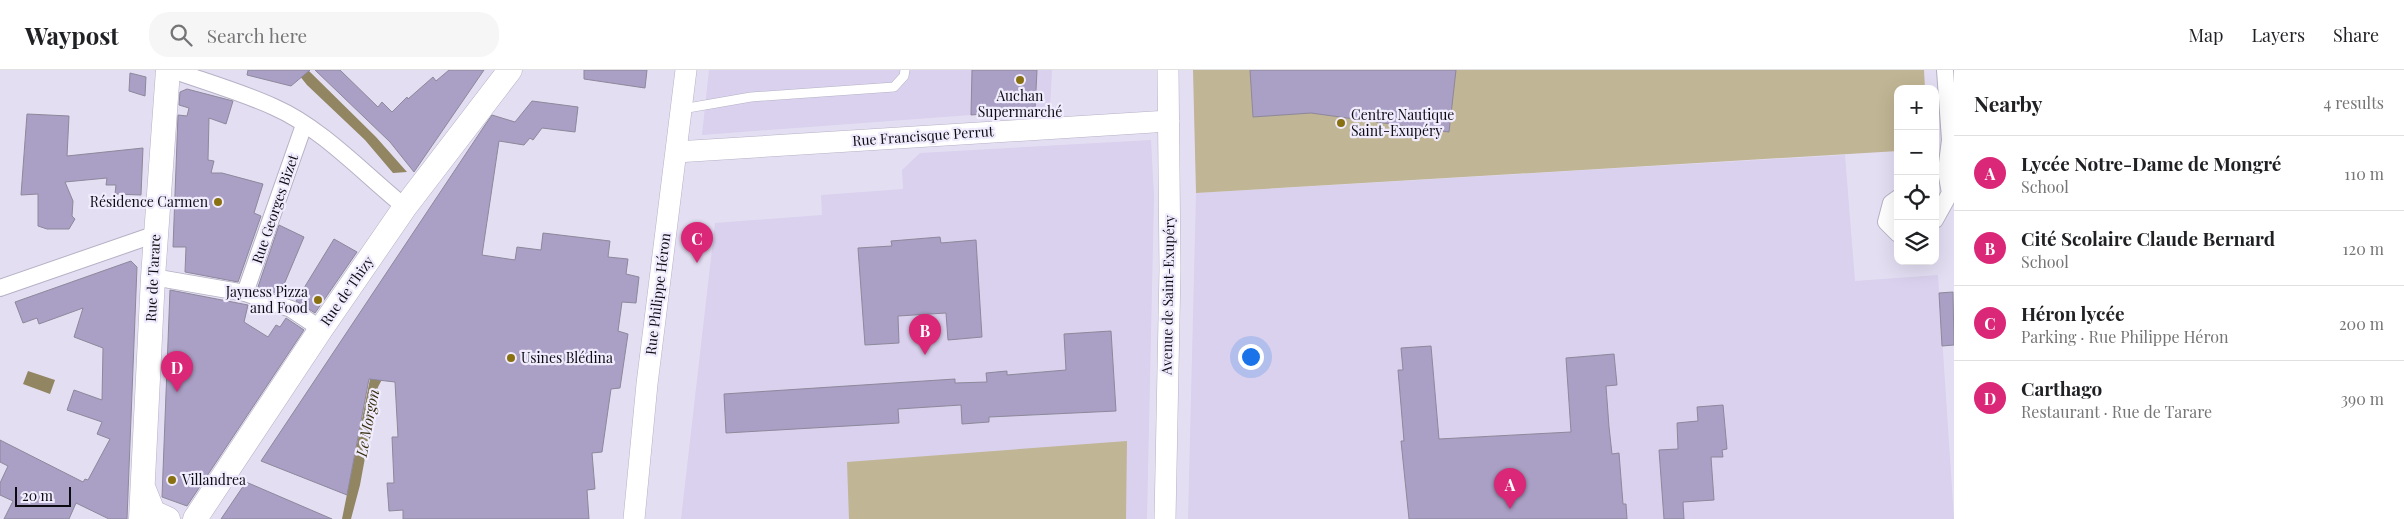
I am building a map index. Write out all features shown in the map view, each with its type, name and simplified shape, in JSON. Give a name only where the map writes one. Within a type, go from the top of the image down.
[{"type":"main road","name":"Rue de Tarare","points":[[141,519],[153,277],[168,70]]},
{"type":"main road","name":"Rue de Thizy","points":[[193,518],[405,207],[510,70]]},
{"type":"main road","name":"Rue de Tarare","points":[[143,487],[153,512],[168,519]]},
{"type":"street","points":[[172,70],[275,107],[304,125],[355,164],[405,207]]},
{"type":"street","name":"Rue Philippe Héron","points":[[634,519],[647,384],[686,70]]},
{"type":"street","name":"Avenue de Saint-Exupéry","points":[[1165,519],[1170,269],[1168,70]]},
{"type":"street","points":[[1939,213],[1950,193],[1941,177],[1950,140],[1945,70]]},
{"type":"street","name":"Rue Francisque Perrut","points":[[676,152],[1169,120]]},
{"type":"street","name":"Rue Georges Bizet","points":[[245,293],[304,125]]},
{"type":"street","points":[[1894,202],[1886,222],[1894,230]]},
{"type":"street","points":[[0,288],[156,234]]},
{"type":"street","points":[[153,277],[245,293],[291,310],[321,329]]},
{"type":"lane","points":[[681,110],[751,97],[894,87],[904,76],[905,70]]},
{"type":"shaded area","points":[[709,70],[1052,70],[1050,109],[702,135]]},
{"type":"shaded area","points":[[1193,70],[1924,70],[1925,85],[1894,85],[1894,151],[1196,193]]},
{"type":"shaded area","points":[[1151,140],[1154,196],[1147,519],[681,519],[715,223],[822,215],[821,195],[903,189],[902,170],[920,153]]},
{"type":"shaded area","points":[[1845,155],[1855,281],[1938,275],[1954,519],[1188,519],[1196,193]]},
{"type":"shaded area","points":[[1127,441],[1126,519],[849,519],[847,462]]},
{"type":"water","points":[[295,70],[308,70],[376,137],[407,172],[393,173],[365,140],[307,85]]},
{"type":"water","name":"Le Morgon","points":[[387,370],[378,387],[360,485],[351,519],[342,519],[370,379]]},
{"type":"water","points":[[28,371],[55,380],[50,394],[23,384]]},
{"type":"building","points":[[248,70],[310,70],[291,86],[247,75]]},
{"type":"building","points":[[315,70],[340,70],[378,107],[382,102],[392,112],[407,97],[408,99],[433,77],[436,81],[449,70],[484,70],[414,172],[390,142]]},
{"type":"building","points":[[584,70],[647,70],[645,88],[584,79]]},
{"type":"building","points":[[972,70],[1037,70],[1035,110],[971,115]]},
{"type":"building","points":[[1250,70],[1456,70],[1449,132],[1311,113],[1253,117]]},
{"type":"building","points":[[130,73],[146,77],[145,96],[129,91]]},
{"type":"building","points":[[187,89],[233,101],[226,124],[209,118],[208,160],[214,161],[211,173],[222,173],[263,184],[254,213],[261,216],[238,282],[185,272],[186,247],[173,247],[178,115],[187,116],[189,108],[179,105],[180,92]]},
{"type":"building","name":"Usines Blédina","points":[[532,101],[578,107],[575,132],[542,128],[533,140],[530,138],[524,145],[499,141],[482,255],[515,260],[517,247],[541,250],[543,233],[610,241],[608,257],[628,259],[626,274],[639,277],[636,303],[622,302],[618,331],[628,334],[620,388],[611,389],[602,452],[592,453],[595,489],[587,490],[589,519],[403,519],[403,510],[389,511],[387,483],[394,483],[392,437],[398,437],[395,382],[369,379],[347,495],[261,461],[492,115],[515,122]]},
{"type":"building","points":[[27,114],[69,116],[67,156],[143,148],[141,195],[115,194],[116,185],[106,185],[107,178],[65,182],[73,201],[72,216],[75,219],[69,229],[47,229],[38,226],[38,194],[21,195]]},
{"type":"building","points":[[279,225],[304,237],[280,294],[258,287]]},
{"type":"building","points":[[940,237],[941,243],[976,240],[982,337],[948,340],[946,313],[898,316],[899,343],[865,345],[858,248],[892,246],[891,241]]},
{"type":"building","points":[[334,239],[357,252],[315,313],[296,301]]},
{"type":"building","points":[[131,261],[137,267],[127,519],[109,519],[76,503],[69,519],[4,519],[13,501],[0,495],[0,483],[8,466],[0,462],[0,440],[83,482],[85,479],[88,480],[110,439],[97,434],[102,422],[67,410],[74,390],[102,400],[103,348],[74,337],[83,308],[39,324],[37,318],[23,323],[15,302]]},
{"type":"building","points":[[170,290],[248,305],[244,322],[268,337],[276,325],[280,327],[286,318],[304,330],[187,506],[162,497]]},
{"type":"building","points":[[1953,292],[1954,345],[1942,346],[1939,293]]},
{"type":"building","points":[[1111,331],[1116,411],[989,417],[989,422],[962,424],[961,405],[898,409],[899,423],[726,433],[724,394],[955,379],[955,383],[987,382],[986,373],[1007,371],[1007,375],[1066,370],[1064,334]]},
{"type":"building","points":[[1431,346],[1439,439],[1571,432],[1566,358],[1614,354],[1617,385],[1606,386],[1609,427],[1612,454],[1619,453],[1623,504],[1626,504],[1627,519],[1409,519],[1401,441],[1404,441],[1398,370],[1403,370],[1401,348]]},
{"type":"building","points":[[1723,405],[1727,449],[1722,450],[1723,457],[1711,457],[1714,500],[1683,502],[1684,519],[1664,519],[1659,450],[1678,449],[1677,423],[1698,421],[1697,407]]},
{"type":"building","points":[[246,482],[332,519],[221,519]]},
{"type":"place","name":"Auchan Supermarché","points":[[1020,80]]},
{"type":"place","name":"Centre Nautique Saint-Exupéry","points":[[1341,123]]},
{"type":"place","name":"Résidence Carmen","points":[[218,202]]},
{"type":"place","name":"Héron lycée","points":[[697,263]]},
{"type":"place","name":"Jayness Pizza and Food","points":[[318,300]]},
{"type":"place","name":"Cité Scolaire Claude Bernard","points":[[925,355]]},
{"type":"place","name":"Usines Blédina","points":[[511,358]]},
{"type":"place","name":"Carthago","points":[[177,392]]},
{"type":"place","name":"Villandrea","points":[[172,480]]},
{"type":"place","name":"Lycée Notre-Dame de Mongré","points":[[1510,509]]}]
